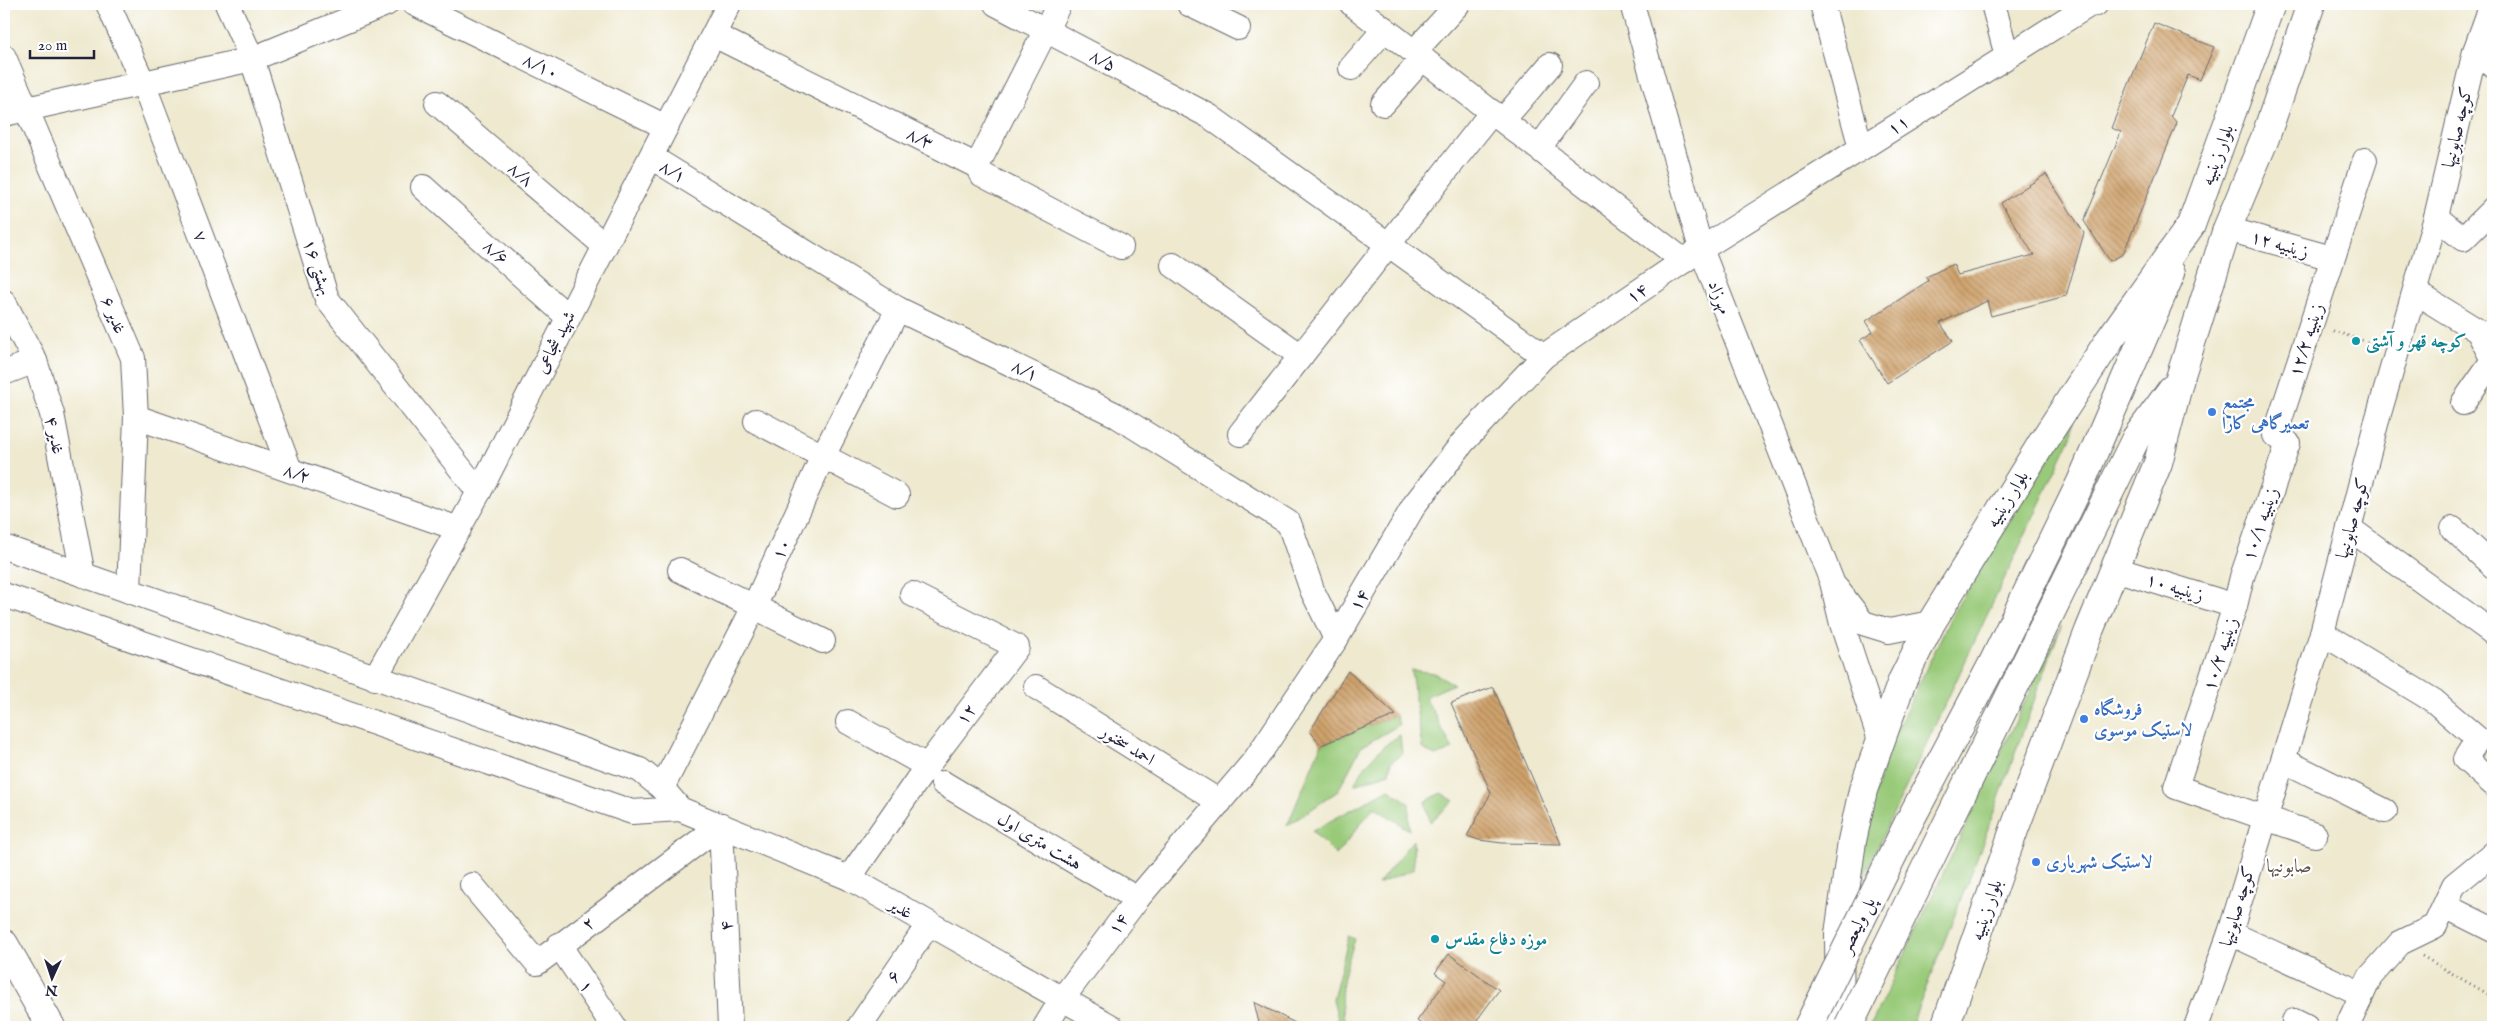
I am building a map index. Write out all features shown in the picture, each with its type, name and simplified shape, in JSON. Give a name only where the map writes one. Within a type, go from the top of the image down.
[{"type":"main road","name":"بلوار زینبیه","points":[[1840,1027],[1838,989],[1839,934],[1852,841],[1863,790],[1902,680],[1930,624],[2042,443],[2110,338],[2191,225],[2271,4]]},
{"type":"main road","name":"بلوار زینبیه","points":[[1945,1027],[2014,830],[2088,631],[2158,463],[2180,378],[2227,229],[2265,138],[2311,4]]},
{"type":"main road","name":"پل ولیعصر","points":[[1808,1027],[1908,824],[1992,664],[2081,482],[2191,225]]},
{"type":"main road","name":"پل ولیعصر","points":[[1849,1027],[2136,438],[2180,378]]},
{"type":"main road","points":[[4,944],[51,1027]]},
{"type":"main road","points":[[1838,989],[1849,1027]]},
{"type":"street","name":"۷","points":[[108,4],[143,83],[290,470]]},
{"type":"street","name":"۱۶ بهشتی","points":[[227,4],[252,59],[326,299],[479,492]]},
{"type":"street","name":"۸/۱۰","points":[[415,4],[666,127]]},
{"type":"street","name":"شهید شجاعی","points":[[375,678],[479,492],[729,4]]},
{"type":"street","name":"۸/۵","points":[[996,4],[1210,116],[1544,356]]},
{"type":"street","points":[[977,166],[1059,4]]},
{"type":"street","points":[[1189,4],[1238,28]]},
{"type":"street","points":[[1382,104],[1458,4]]},
{"type":"street","name":"مهرزاد","points":[[1632,4],[1692,255],[1832,582]]},
{"type":"street","points":[[1822,4],[1861,148]]},
{"type":"street","points":[[1993,4],[2007,56]]},
{"type":"street","name":"۱۱","points":[[1692,255],[2089,5],[2096,4]]},
{"type":"street","name":"کوچه صابونیها","points":[[2196,1027],[2230,933],[2322,633],[2349,528],[2436,217],[2484,58],[2492,4]]},
{"type":"street","points":[[15,111],[252,59],[375,6]]},
{"type":"street","points":[[1365,7],[1385,29],[1539,148],[1692,255]]},
{"type":"street","points":[[1351,68],[1385,29]]},
{"type":"street","name":"۸/۳","points":[[714,34],[977,166],[981,174],[1121,248]]},
{"type":"street","name":"غدیر ۶","points":[[4,57],[15,111],[133,358],[136,417],[128,591]]},
{"type":"street","points":[[1240,434],[1389,245],[1498,116],[1550,65]]},
{"type":"street","points":[[1539,148],[1586,83]]},
{"type":"street","name":"۸/۸","points":[[437,103],[605,246]]},
{"type":"street","name":"۸/۱","points":[[651,157],[898,308],[1114,414],[1290,523],[1312,590],[1336,639]]},
{"type":"street","name":"زینبیه ۱۲/۲","points":[[2288,443],[2275,435],[2364,160]]},
{"type":"street","name":"۸/۶","points":[[423,187],[568,317]]},
{"type":"street","points":[[2436,217],[2463,239],[2489,222]]},
{"type":"street","name":"زینبیه ۱۲","points":[[2227,229],[2332,258]]},
{"type":"street","name":"۱۴","points":[[1045,1027],[1062,999],[1137,899],[1255,760],[1336,639],[1416,504],[1464,441],[1544,356],[1692,255]]},
{"type":"street","points":[[1173,265],[1301,356]]},
{"type":"street","points":[[2415,292],[2478,331],[2493,360],[2463,403]]},
{"type":"street","name":"غدیر ۴","points":[[4,302],[35,361],[52,414],[83,575]]},
{"type":"street","name":"۱۰","points":[[662,788],[754,607],[823,456],[898,308]]},
{"type":"street","points":[[4,373],[35,361]]},
{"type":"street","name":"۸/۲","points":[[136,417],[458,529]]},
{"type":"street","points":[[756,421],[896,495]]},
{"type":"street","name":"زینبیه ۱۰/۱","points":[[2236,606],[2242,577],[2288,443]]},
{"type":"street","points":[[2349,528],[2492,629]]},
{"type":"street","points":[[2453,529],[2493,566]]},
{"type":"street","points":[[4,547],[640,770],[662,788],[680,809]]},
{"type":"street","name":"زینبیه ۱۰","points":[[2115,568],[2236,606]]},
{"type":"street","points":[[680,570],[823,641]]},
{"type":"street","points":[[1832,582],[1863,623],[1889,630],[1930,624]]},
{"type":"street","points":[[1832,582],[1842,624],[1880,740]]},
{"type":"street","name":"۱۲","points":[[849,878],[935,774],[1017,647],[912,594]]},
{"type":"street","points":[[4,595],[632,812],[680,809]]},
{"type":"street","name":"زینبیه ۱۰/۲","points":[[2236,606],[2176,787],[2265,818]]},
{"type":"street","points":[[2322,633],[2434,701],[2478,739],[2465,759],[2493,784]]},
{"type":"street","name":"احمد سخنور","points":[[1036,687],[1220,802]]},
{"type":"street","name":"هشت متری اول","points":[[848,722],[1137,899]]},
{"type":"street","points":[[2283,760],[2385,811]]},
{"type":"street","name":"غدیر","points":[[680,809],[849,878],[1112,1027]]},
{"type":"street","points":[[2265,818],[2314,835]]},
{"type":"street","name":"۲","points":[[472,885],[536,962],[721,825]]},
{"type":"street","name":"۴","points":[[721,825],[730,1027]]},
{"type":"street","points":[[2348,1027],[2370,976],[2400,944],[2435,926],[2454,885],[2493,853]]},
{"type":"street","points":[[2445,906],[2493,930]]},
{"type":"street","name":"۶","points":[[858,1027],[928,924]]},
{"type":"street","points":[[2230,933],[2362,994]]},
{"type":"street","name":"۱","points":[[559,945],[614,1027]]},
{"type":"path","points":[[2311,323],[2398,352]]},
{"type":"path","points":[[2400,944],[2493,997]]},
{"type":"green space","points":[[2073,421],[2073,433],[1855,895],[1863,833],[1890,744],[1954,611]]},
{"type":"green space","points":[[2061,626],[1978,856],[1911,1026],[1870,1027]]},
{"type":"green space","points":[[1411,670],[1434,673],[1454,684],[1425,697],[1453,749],[1435,756],[1422,748]]},
{"type":"green space","points":[[1396,715],[1399,725],[1361,747],[1338,791],[1287,826],[1321,745]]},
{"type":"green space","points":[[1400,735],[1402,754],[1391,762],[1389,773],[1354,785],[1373,757]]},
{"type":"green space","points":[[1389,789],[1409,803],[1409,830],[1374,807],[1336,855],[1312,831]]},
{"type":"green space","points":[[1441,793],[1454,801],[1430,822],[1425,802]]},
{"type":"green space","points":[[1413,840],[1414,869],[1378,884]]},
{"type":"green space","points":[[1349,936],[1355,939],[1345,972],[1341,994],[1343,1016],[1347,1027],[1340,1027],[1333,999]]},
{"type":"building","points":[[2154,23],[2214,47],[2200,80],[2188,75],[2171,116],[2177,123],[2123,254],[2110,261],[2084,221],[2121,132],[2111,128]]},
{"type":"building","points":[[2046,174],[2084,233],[2066,296],[1991,316],[1987,301],[1940,323],[1953,341],[1887,383],[1860,340],[1873,332],[1866,321],[1928,281],[1926,277],[1953,264],[1958,275],[2034,255],[2001,203]]},
{"type":"building","points":[[1348,671],[1396,715],[1321,745],[1310,731]]},
{"type":"building","points":[[1493,687],[1561,844],[1502,843],[1479,840],[1467,836],[1491,793],[1451,703]]},
{"type":"building","points":[[1449,954],[1499,990],[1472,1027],[1426,1027],[1417,1021],[1446,981],[1435,973]]},
{"type":"building","points":[[1254,1002],[1303,1027],[1260,1027]]},
{"type":"place","name":"کوچه قهر و آشتی","points":[[2356,341]]},
{"type":"place","name":"مجتمع تعمیرگاهی کارا","points":[[2212,412]]},
{"type":"place","name":"فروشگاه لاستیک موسوی","points":[[2084,719]]},
{"type":"place","name":"لاستیک شهریاری","points":[[2036,862]]},
{"type":"place","name":"موزه دفاع مقدس","points":[[1435,939]]},
{"type":"district","name":"صابونیها","points":[[2289,865]]}]
